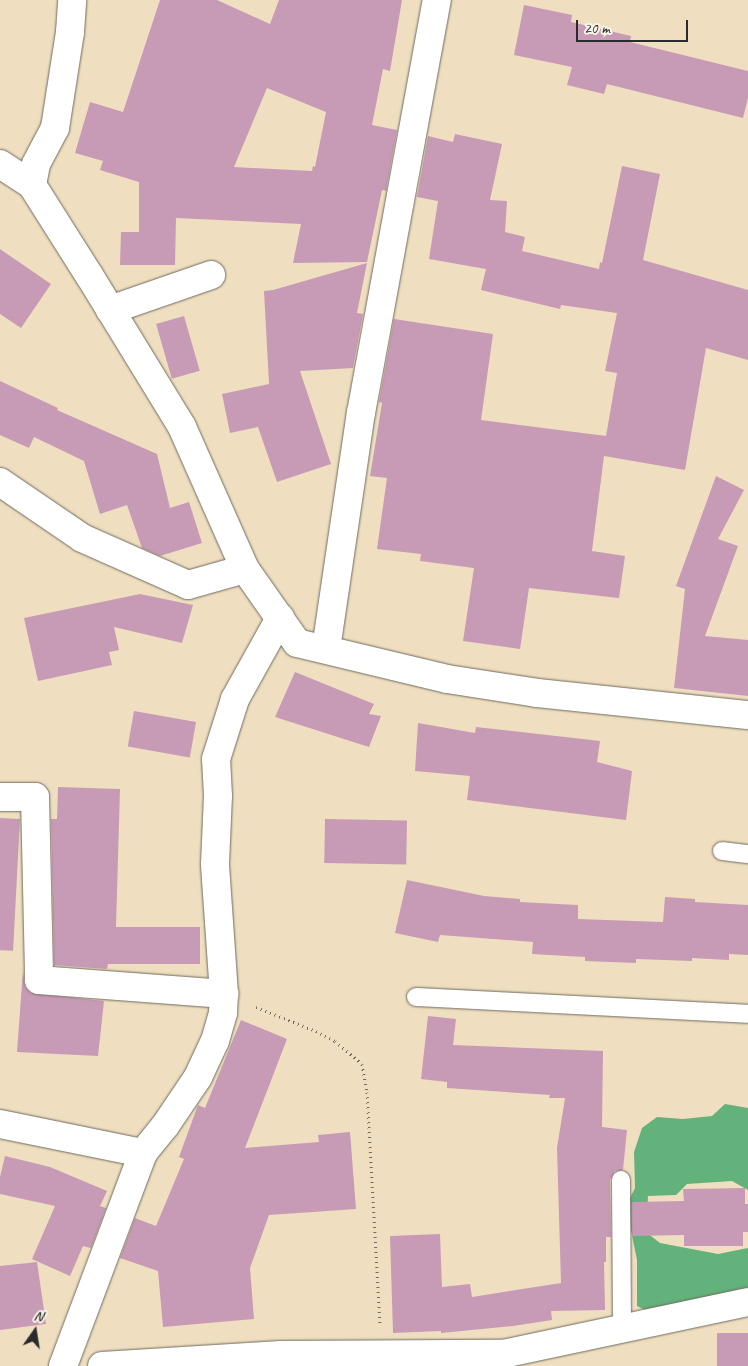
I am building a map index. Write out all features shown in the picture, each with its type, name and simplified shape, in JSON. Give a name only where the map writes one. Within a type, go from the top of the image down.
[{"type":"street","points":[[32,185],[36,164],[55,128],[70,32],[72,0]]},
{"type":"street","points":[[326,650],[361,413],[437,0]]},
{"type":"street","points":[[0,164],[32,185],[110,310],[182,427],[245,569],[297,643],[448,679],[536,693],[748,715]]},
{"type":"street","points":[[110,310],[211,275]]},
{"type":"street","points":[[0,482],[82,538],[188,585],[245,569]]},
{"type":"street","points":[[63,1366],[143,1153],[165,1126],[198,1077],[215,1042],[223,1013],[224,996],[215,864],[218,796],[216,759],[235,698],[280,618]]},
{"type":"street","points":[[0,797],[34,797],[39,980],[224,996]]},
{"type":"street","points":[[0,1124],[143,1153]]},
{"type":"street","points":[[102,1366],[382,1356],[503,1354],[748,1302]]},
{"type":"lane","points":[[722,851],[748,854]]},
{"type":"lane","points":[[416,996],[748,1014]]},
{"type":"lane","points":[[621,1180],[622,1329]]},
{"type":"path","points":[[224,996],[239,1000],[316,1031],[335,1041],[362,1064],[367,1092],[382,1356]]},
{"type":"green space","points":[[725,1104],[748,1108],[748,1190],[732,1181],[687,1184],[676,1195],[648,1196],[646,1232],[660,1243],[718,1254],[748,1248],[748,1290],[649,1312],[637,1306],[637,1260],[626,1206],[635,1188],[634,1152],[642,1128],[657,1117],[683,1119],[712,1116]]},
{"type":"building","points":[[160,0],[217,0],[270,24],[279,0],[402,0],[390,71],[383,69],[372,125],[397,130],[386,191],[382,190],[367,262],[293,263],[301,224],[176,218],[175,265],[120,265],[121,232],[139,232],[139,182],[100,170],[103,161],[75,153],[90,102],[123,112]],"holes":[[[267,88],[326,112],[315,167],[313,166],[312,171],[234,167]]]},
{"type":"building","points":[[524,5],[572,15],[571,22],[631,36],[630,42],[748,71],[748,98],[743,118],[607,84],[604,94],[567,85],[572,67],[514,55]]},
{"type":"building","points":[[455,134],[502,144],[490,200],[507,201],[505,232],[525,237],[522,251],[599,269],[600,262],[602,263],[622,166],[660,174],[643,260],[748,290],[748,360],[706,348],[685,470],[604,456],[592,551],[625,556],[619,598],[529,588],[520,649],[463,641],[474,568],[420,561],[421,554],[377,549],[387,478],[370,476],[382,403],[379,402],[394,319],[493,334],[481,420],[606,436],[617,373],[605,371],[617,313],[561,305],[560,309],[481,290],[486,269],[429,259],[438,201],[417,197],[428,136],[453,142]]},
{"type":"building","points":[[0,249],[51,284],[21,328],[0,314]]},
{"type":"building","points":[[367,263],[357,313],[363,314],[353,368],[300,371],[331,464],[277,482],[258,427],[230,433],[222,394],[269,384],[264,291]]},
{"type":"building","points":[[184,316],[200,371],[172,379],[156,324]]},
{"type":"building","points":[[0,381],[58,408],[57,410],[157,454],[170,508],[189,502],[202,543],[160,556],[142,548],[127,505],[100,514],[84,461],[34,437],[29,448],[0,435]]},
{"type":"building","points":[[716,476],[744,490],[718,539],[738,546],[705,636],[748,640],[748,696],[674,688],[685,589],[676,586]]},
{"type":"building","points":[[140,594],[193,605],[182,643],[114,627],[119,650],[109,652],[112,665],[38,681],[24,618]]},
{"type":"building","points":[[295,672],[374,704],[369,714],[381,716],[369,747],[275,717]]},
{"type":"building","points":[[134,711],[196,722],[190,757],[128,746]]},
{"type":"building","points":[[418,723],[475,733],[476,727],[600,741],[597,762],[632,771],[626,820],[467,800],[470,776],[415,771]]},
{"type":"building","points":[[58,787],[120,789],[116,927],[200,927],[200,964],[108,964],[107,969],[54,965],[51,819],[57,819]]},
{"type":"building","points":[[0,818],[20,819],[13,951],[0,950]]},
{"type":"building","points":[[325,819],[407,820],[406,864],[324,863]]},
{"type":"building","points":[[407,880],[484,896],[520,899],[520,902],[578,905],[578,919],[663,922],[665,897],[695,899],[695,902],[748,905],[748,955],[729,954],[729,960],[692,958],[692,961],[636,959],[636,963],[585,961],[585,957],[532,954],[533,942],[440,935],[438,942],[395,933]]},
{"type":"building","points":[[23,970],[25,987],[31,993],[104,1001],[98,1056],[17,1052]]},
{"type":"building","points":[[428,1016],[456,1019],[453,1045],[603,1051],[602,1127],[627,1130],[623,1170],[615,1171],[610,1180],[611,1237],[606,1237],[606,1262],[604,1262],[605,1310],[551,1311],[552,1320],[513,1326],[441,1333],[441,1331],[393,1333],[390,1236],[440,1234],[442,1287],[470,1284],[472,1297],[561,1283],[557,1148],[565,1098],[549,1098],[550,1095],[447,1088],[447,1082],[421,1079]]},
{"type":"building","points":[[241,1020],[287,1039],[245,1148],[319,1142],[318,1135],[350,1132],[356,1209],[269,1215],[250,1268],[254,1319],[163,1327],[158,1271],[120,1258],[135,1218],[156,1226],[184,1159],[179,1157],[198,1105],[205,1108]]},
{"type":"building","points":[[5,1156],[50,1167],[107,1191],[100,1206],[106,1208],[91,1248],[83,1246],[70,1276],[32,1259],[55,1206],[0,1194],[0,1177]]},
{"type":"building","points":[[745,1188],[745,1204],[748,1204],[748,1232],[743,1232],[743,1246],[684,1246],[684,1235],[632,1236],[632,1202],[684,1201],[683,1189]]},
{"type":"building","points":[[37,1262],[46,1324],[0,1330],[0,1266]]},
{"type":"building","points":[[717,1333],[748,1333],[748,1366],[717,1366]]}]
